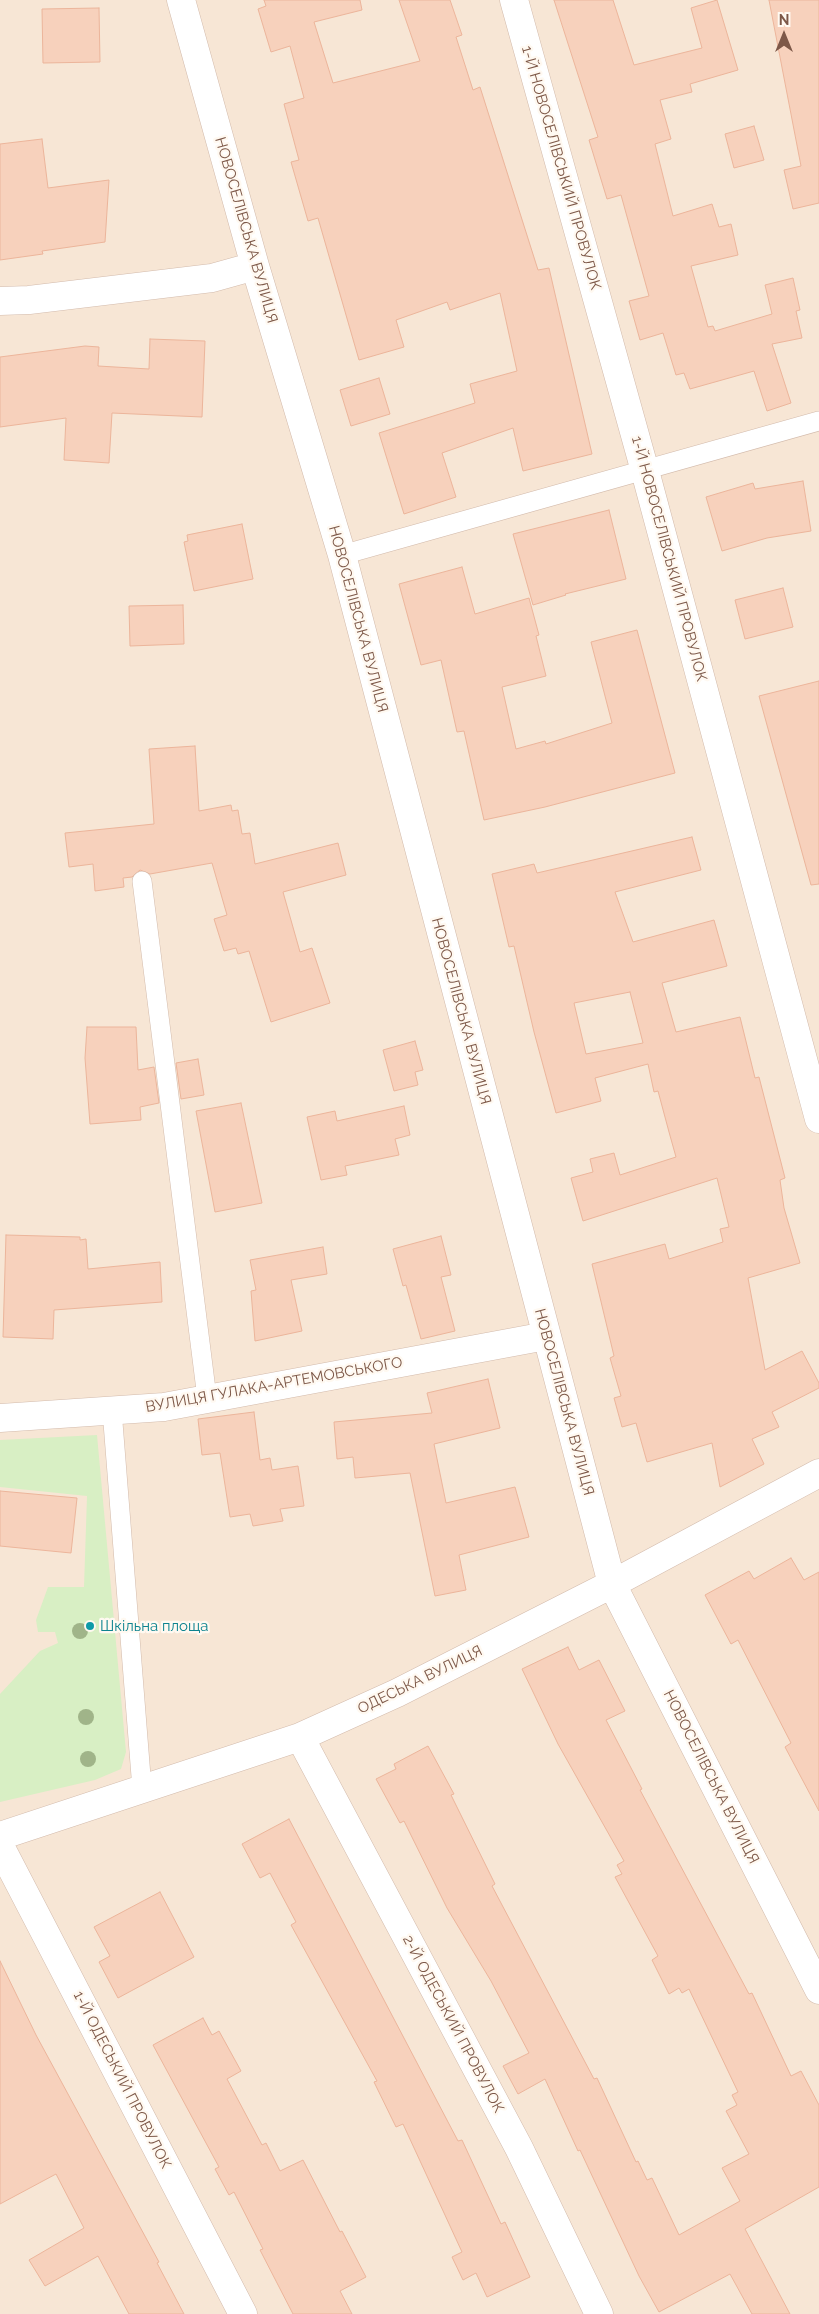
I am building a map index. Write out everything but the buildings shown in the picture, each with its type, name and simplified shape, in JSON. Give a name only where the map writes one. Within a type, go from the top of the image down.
[{"type":"street","name":"НОВОСЕЛІВСЬКА ВУЛИЦЯ","points":[[181,0],[255,266],[342,555],[612,1584],[819,1990]]},
{"type":"street","name":"1-Й НОВОСЕЛІВСЬКИЙ ПРОВУЛОК","points":[[514,0],[645,471],[819,1119]]},
{"type":"street","points":[[0,301],[29,300],[212,278],[255,266]]},
{"type":"street","name":"ВУЛИЦЯ ГУЛАКА-АРТЕМОВСЬКОГО","points":[[0,1418],[164,1406],[546,1336]]},
{"type":"street","name":"ОДЕСЬКА ВУЛИЦЯ","points":[[0,1836],[300,1737],[397,1693],[612,1584],[819,1473]]},
{"type":"street","name":"2-Й ОДЕСЬКИЙ ПРОВУЛОК","points":[[300,1737],[519,2148],[600,2314]]},
{"type":"street","name":"1-Й ОДЕСЬКИЙ ПРОВУЛОК","points":[[0,1846],[243,2314]]},
{"type":"lane","points":[[342,555],[819,421]]},
{"type":"lane","points":[[142,881],[207,1398]]},
{"type":"lane","points":[[112,1410],[142,1789]]},
{"type":"shaded area","points":[[0,0],[819,0],[819,2314],[0,2314]]},
{"type":"green space","points":[[97,1435],[126,1752],[121,1769],[95,1780],[0,1802],[0,1694],[40,1651],[58,1643],[55,1632],[38,1632],[36,1620],[48,1587],[84,1587],[87,1496],[0,1487],[0,1440]]},
{"type":"place","name":"Шкільна площа","points":[[90,1626]]}]
